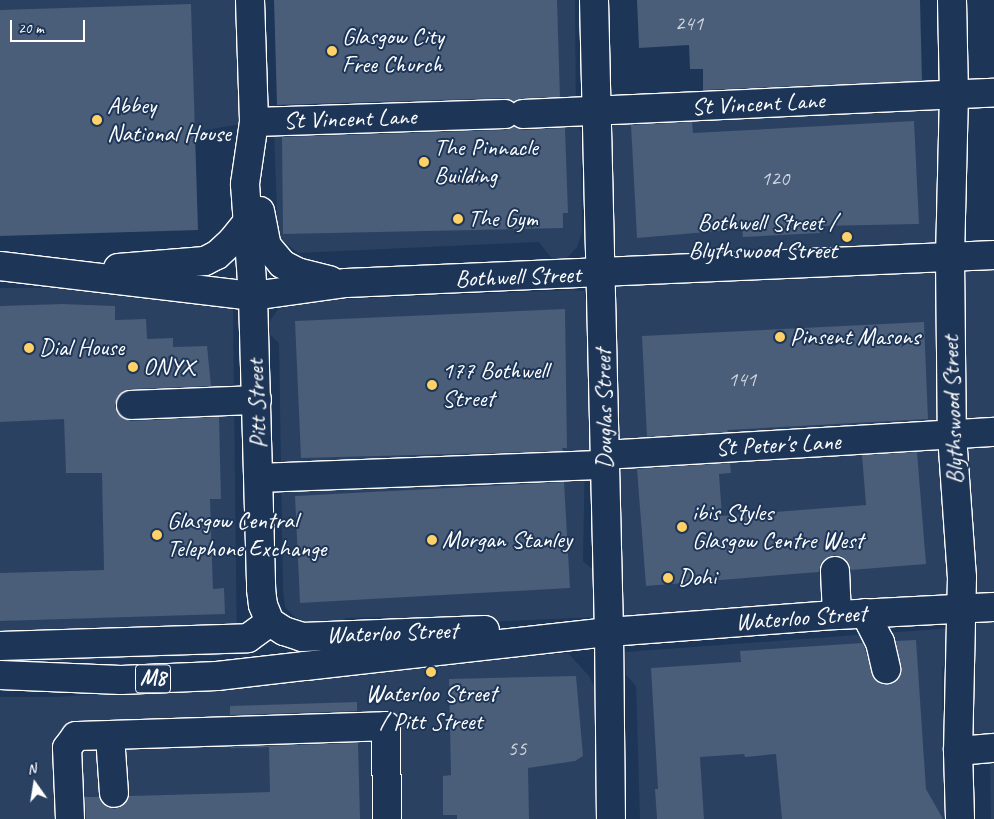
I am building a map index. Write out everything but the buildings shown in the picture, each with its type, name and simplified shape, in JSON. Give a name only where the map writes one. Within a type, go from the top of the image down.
[{"type":"main road","name":"Pitt Street","points":[[250,0],[254,122],[245,184],[253,296],[262,605],[270,622]]},
{"type":"main road","name":"Douglas Street","points":[[594,0],[609,632],[611,819]]},
{"type":"main road","name":"Blythswood Street","points":[[952,0],[954,94],[950,257],[952,435],[962,609],[958,751],[960,819]]},
{"type":"main road","name":"St Vincent Lane","points":[[254,122],[597,111],[994,93]]},
{"type":"main road","points":[[245,184],[259,203],[267,246],[282,264],[310,277],[346,283]]},
{"type":"main road","name":"Bothwell Street","points":[[44,272],[205,261],[217,254],[232,241],[248,221]]},
{"type":"main road","name":"Bothwell Street","points":[[0,266],[253,296],[346,283],[601,274],[994,255]]},
{"type":"main road","points":[[131,405],[257,400]]},
{"type":"main road","name":"St Peter's Lane","points":[[259,478],[605,460],[994,432]]},
{"type":"main road","points":[[835,571],[837,615]]},
{"type":"main road","name":"Waterloo Street","points":[[0,675],[121,680],[217,676],[609,632],[865,613],[994,607]]},
{"type":"main road","points":[[865,613],[880,642],[886,668]]},
{"type":"main road","points":[[0,646],[248,638],[270,622]]},
{"type":"main road","name":"Waterloo Street","points":[[270,622],[284,632],[302,637],[452,630],[609,632]]},
{"type":"main road","points":[[70,819],[67,748],[76,736],[386,726],[388,819]]},
{"type":"main road","points":[[110,736],[114,793]]},
{"type":"main road","points":[[958,751],[994,748]]},
{"type":"shaded area","name":"Abbey National House","points":[[0,0],[250,0],[254,122],[0,164]]},
{"type":"shaded area","points":[[387,0],[575,0],[576,123],[581,132],[582,232],[577,247],[568,257],[553,260],[539,242],[298,253],[278,237],[274,133],[391,123]]},
{"type":"shaded area","points":[[954,94],[950,257],[994,255],[994,748],[958,751],[962,610],[609,632],[597,111]]},
{"type":"shaded area","points":[[0,288],[59,288],[233,305],[237,655],[0,663]]},
{"type":"shaded area","points":[[584,291],[586,301],[591,449],[585,456],[583,561],[600,576],[600,617],[397,626],[387,617],[346,618],[337,625],[310,624],[295,617],[285,607],[283,589],[279,343],[268,333],[269,322],[280,307],[297,301]]},
{"type":"shaded area","points":[[952,628],[950,662],[942,668],[944,819],[640,819],[636,686],[626,675],[625,652]]},
{"type":"shaded area","points":[[568,653],[589,676],[595,688],[595,819],[0,819],[0,697],[56,697],[242,685],[389,664]]},
{"type":"shaded area","points":[[994,756],[994,819],[991,819],[990,757]]},
{"type":"place","name":"Glasgow City Free Church","points":[[332,51]]},
{"type":"place","name":"Abbey National House","points":[[97,120]]},
{"type":"place","name":"The Pinnacle Building","points":[[424,162]]},
{"type":"place","name":"The Gym","points":[[458,219]]},
{"type":"place","name":"Bothwell Street / Blythswood Street","points":[[847,237]]},
{"type":"place","name":"Pinsent Masons","points":[[780,337]]},
{"type":"place","name":"Dial House","points":[[29,348]]},
{"type":"place","name":"ONYX","points":[[133,367]]},
{"type":"place","name":"177 Bothwell Street","points":[[432,385]]},
{"type":"place","name":"ibis Styles Glasgow Centre West","points":[[682,527]]},
{"type":"place","name":"Glasgow Central Telephone Exchange","points":[[157,535]]},
{"type":"place","name":"Morgan Stanley","points":[[432,540]]},
{"type":"place","name":"Dohi","points":[[668,578]]},
{"type":"place","name":"Waterloo Street / Pitt Street","points":[[431,672]]}]
